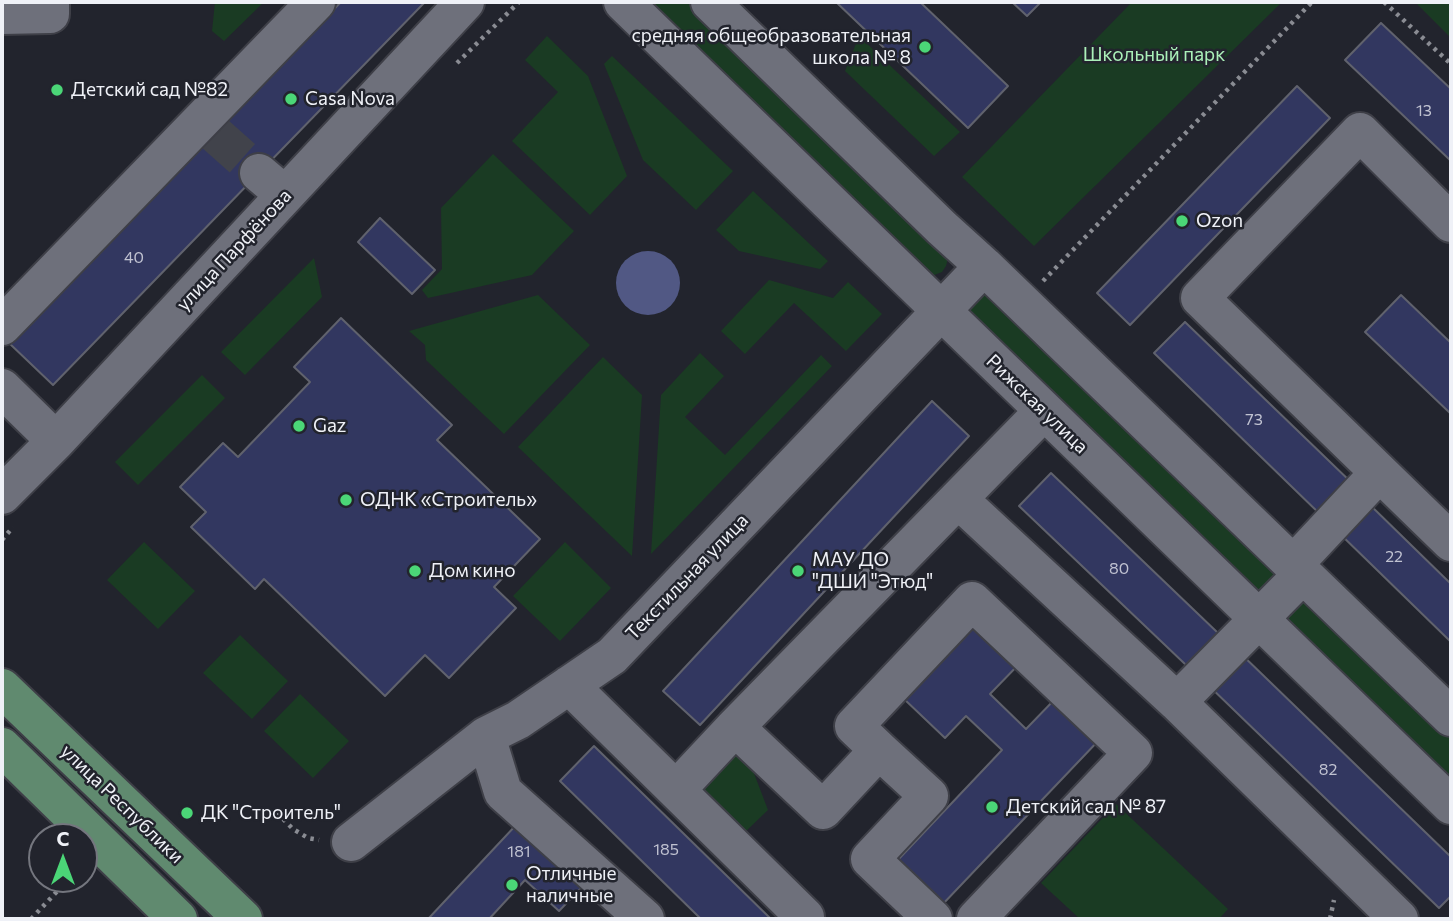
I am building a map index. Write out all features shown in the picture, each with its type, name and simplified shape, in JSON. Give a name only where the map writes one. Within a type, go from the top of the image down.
[{"type":"main road","name":"улица Республики","points":[[2,688],[243,919]]},
{"type":"main road","points":[[2,747],[178,919]]},
{"type":"street","points":[[2,15],[50,14],[50,2]]},
{"type":"street","points":[[2,326],[207,127],[316,2]]},
{"type":"street","name":"улица Парфёнова","points":[[2,495],[56,441],[272,184],[465,2]]},
{"type":"street","name":"Рижская улица","points":[[623,2],[1451,805]]},
{"type":"street","points":[[710,2],[1451,717]]},
{"type":"street","points":[[1451,223],[1360,132],[1200,298],[1451,542]]},
{"type":"street","name":"Текстильная улица","points":[[351,842],[485,736],[517,720],[612,656],[984,267]]},
{"type":"street","points":[[2,387],[56,441]]},
{"type":"street","points":[[676,790],[1044,411]]},
{"type":"street","points":[[1177,702],[1260,619],[1379,472]]},
{"type":"street","points":[[958,499],[1177,702],[1399,919]]},
{"type":"street","points":[[933,919],[870,859],[929,796],[854,726],[972,601],[1133,753],[976,919]]},
{"type":"street","points":[[569,685],[805,917]]},
{"type":"street","points":[[736,727],[823,810],[879,750]]},
{"type":"street","points":[[485,736],[503,792],[645,919]]},
{"type":"path","points":[[1021,304],[1312,2]]},
{"type":"path","points":[[1384,2],[1451,64]]},
{"type":"path","points":[[277,813],[293,829],[308,838],[351,842]]},
{"type":"path","points":[[31,919],[56,893]]},
{"type":"green space","points":[[215,2],[264,2],[224,41],[212,31]]},
{"type":"green space","points":[[637,2],[691,2],[942,245],[948,258],[942,272],[929,277]]},
{"type":"green space","name":"Школьный парк","points":[[1132,2],[1282,2],[1034,246],[962,177]]},
{"type":"green space","points":[[1451,2],[1451,38],[1416,3]]},
{"type":"green space","points":[[547,36],[588,76],[627,176],[590,215],[512,141],[558,92],[525,60]]},
{"type":"green space","points":[[859,36],[960,132],[934,156],[845,71]]},
{"type":"green space","points":[[612,56],[733,171],[696,210],[643,160],[604,64]]},
{"type":"green space","points":[[493,154],[574,231],[532,275],[428,298],[422,290],[442,269],[441,208]]},
{"type":"green space","points":[[753,191],[828,261],[820,269],[739,251],[716,230]]},
{"type":"green space","points":[[314,258],[322,297],[245,375],[221,352]]},
{"type":"green space","points":[[769,280],[833,298],[848,282],[882,314],[846,351],[794,303],[745,354],[721,331]]},
{"type":"green space","points":[[986,294],[1277,575],[1258,594],[968,312],[969,306],[979,295]]},
{"type":"green space","points":[[538,295],[590,345],[504,434],[426,360],[425,345],[409,331]]},
{"type":"green space","points":[[700,353],[724,376],[685,417],[725,455],[821,355],[832,366],[651,554],[661,395]]},
{"type":"green space","points":[[603,357],[642,395],[632,556],[518,447]]},
{"type":"green space","points":[[202,375],[225,398],[138,485],[115,462]]},
{"type":"green space","points":[[144,542],[195,591],[158,629],[107,580]]},
{"type":"green space","points":[[565,542],[611,588],[560,641],[513,596]]},
{"type":"green space","points":[[1306,602],[1451,734],[1451,786],[1288,621],[1289,613],[1299,604]]},
{"type":"green space","points":[[240,635],[288,681],[252,719],[203,673]]},
{"type":"green space","points":[[300,694],[349,741],[313,778],[264,731]]},
{"type":"green space","points":[[732,744],[747,755],[768,810],[742,835],[702,794],[701,774]]},
{"type":"green space","points":[[1116,804],[1228,909],[1219,919],[1080,919],[1041,883]]},
{"type":"water","points":[[648,251],[671,260],[680,283],[671,306],[648,315],[625,306],[616,283],[625,260]]},
{"type":"building","points":[[341,2],[425,2],[53,385],[9,343]]},
{"type":"building","name":"средняя общеобразовательная школа № 8","points":[[836,2],[920,2],[1008,86],[968,128]]},
{"type":"building","points":[[1012,2],[1041,2],[1027,16]]},
{"type":"building","points":[[1381,23],[1451,89],[1451,161],[1345,60]]},
{"type":"building","points":[[1297,86],[1330,118],[1130,325],[1097,293]]},
{"type":"building","points":[[380,218],[435,270],[412,294],[358,242]]},
{"type":"building","points":[[1401,295],[1451,343],[1451,414],[1365,332]]},
{"type":"building","name":"ОДНК «Строитель»","points":[[341,318],[452,425],[437,440],[540,539],[494,587],[516,608],[449,678],[425,655],[385,696],[264,579],[255,589],[191,527],[206,512],[180,487],[223,443],[238,457],[310,382],[294,367]]},
{"type":"building","points":[[1185,322],[1355,486],[1324,518],[1154,353]]},
{"type":"building","points":[[932,401],[969,436],[700,725],[663,691]]},
{"type":"building","points":[[1051,473],[1218,633],[1186,665],[1019,506]]},
{"type":"building","points":[[1366,501],[1451,584],[1451,642],[1337,531]]},
{"type":"building","name":"Детский сад № 87","points":[[981,616],[1025,658],[990,694],[1026,729],[1056,698],[1100,739],[941,906],[895,863],[1002,750],[966,716],[945,738],[903,698]]},
{"type":"building","points":[[1237,650],[1451,857],[1451,896],[1439,908],[1206,683]]},
{"type":"building","points":[[594,746],[771,919],[701,919],[560,781]]},
{"type":"building","points":[[517,824],[584,885],[559,911],[525,880],[489,919],[428,919]]},
{"type":"tunnel","points":[[214,133],[259,173]]},
{"type":"place","name":"средняя общеобразовательная школа № 8","points":[[925,47]]},
{"type":"place","name":"Детский сад №82","points":[[57,90]]},
{"type":"place","name":"Casa Nova","points":[[291,99]]},
{"type":"place","name":"Ozon","points":[[1182,221]]},
{"type":"place","name":"Gaz","points":[[299,426]]},
{"type":"place","name":"ОДНК «Строитель»","points":[[346,500]]},
{"type":"place","name":"Дом кино","points":[[415,571]]},
{"type":"place","name":"МАУ ДО \"ДШИ \"Этюд\"","points":[[798,571]]},
{"type":"place","name":"Детский сад № 87","points":[[992,807]]},
{"type":"place","name":"ДК \"Строитель\"","points":[[187,813]]},
{"type":"place","name":"Отличные наличные","points":[[512,885]]}]
